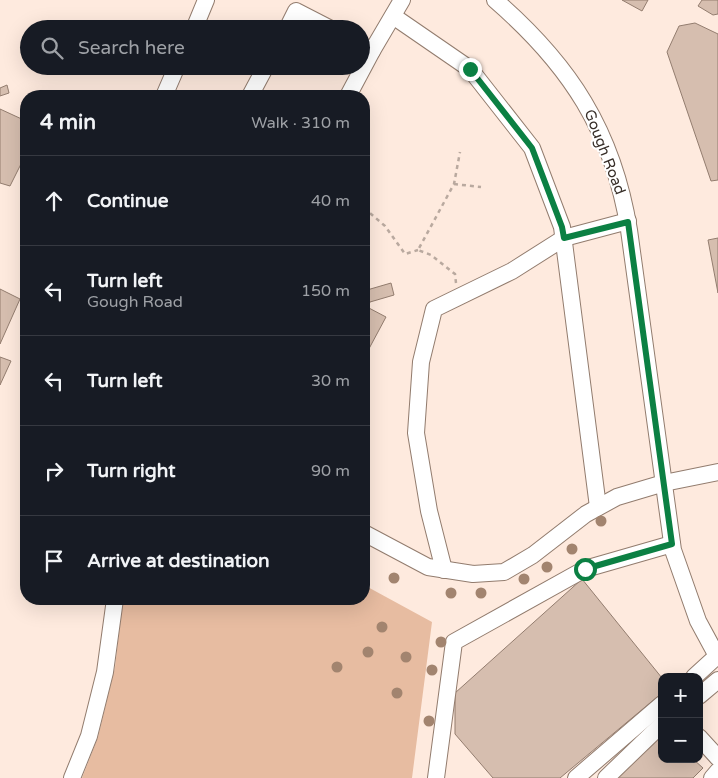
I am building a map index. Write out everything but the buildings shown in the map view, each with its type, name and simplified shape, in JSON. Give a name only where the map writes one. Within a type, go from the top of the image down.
[{"type":"street","points":[[198,20],[206,0]]},
{"type":"street","points":[[370,44],[393,16],[402,0]]},
{"type":"street","name":"Gough Road","points":[[494,0],[526,27],[574,84],[592,112],[615,170],[628,222],[646,370],[672,544],[685,588],[698,621],[718,657]]},
{"type":"street","points":[[292,20],[296,11],[313,20]]},
{"type":"street","points":[[393,16],[470,69],[532,148],[562,227],[598,507]]},
{"type":"street","points":[[167,90],[173,75]]},
{"type":"street","points":[[253,90],[261,75]]},
{"type":"street","points":[[350,90],[356,75]]},
{"type":"street","points":[[444,570],[430,512],[416,432],[420,362],[434,309],[512,271],[564,238],[628,222]]},
{"type":"street","points":[[370,536],[428,567],[473,574],[504,572],[533,555],[598,507],[617,496],[664,483],[718,472]]},
{"type":"street","points":[[436,778],[454,642],[585,569],[672,544]]},
{"type":"street","points":[[72,778],[89,736],[106,672],[114,605]]},
{"type":"street","points":[[699,673],[718,657]]},
{"type":"street","points":[[703,693],[718,680]]},
{"type":"street","points":[[576,778],[658,707]]},
{"type":"street","points":[[606,778],[658,728]]},
{"type":"street","points":[[703,741],[718,758]]},
{"type":"street","points":[[712,778],[718,771]]},
{"type":"path","points":[[418,250],[454,184],[460,152]]},
{"type":"path","points":[[454,184],[481,187]]},
{"type":"path","points":[[370,213],[385,226],[404,254],[418,250],[431,254],[455,274],[457,297]]},
{"type":"shaded area","points":[[370,588],[432,622],[412,778],[82,778],[98,737],[115,667],[122,605],[370,605]]},
{"type":"route","points":[[470,69],[532,148],[562,227],[564,238],[628,222],[672,544],[602,562],[585,569]]}]
